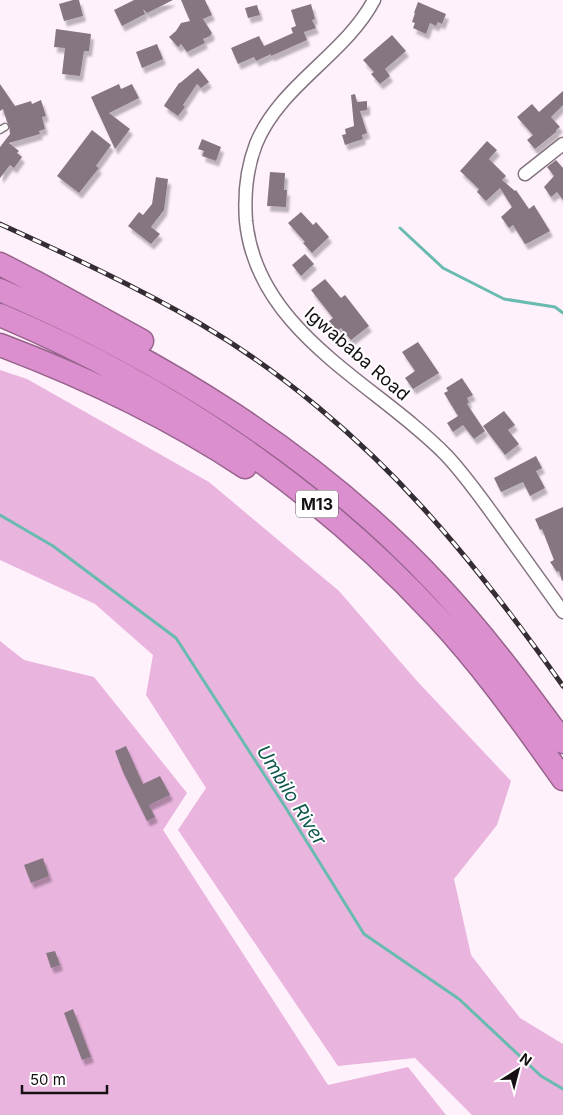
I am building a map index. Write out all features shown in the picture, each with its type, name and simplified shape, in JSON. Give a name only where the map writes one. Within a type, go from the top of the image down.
[{"type":"highway","points":[[0,264],[149,345],[215,387],[306,453],[365,514]]},
{"type":"highway","name":"M13","points":[[0,290],[118,345],[175,377],[256,429],[365,514],[435,582],[480,632],[528,693],[563,742]]},
{"type":"highway","name":"M13","points":[[0,315],[123,373],[223,434],[305,494],[368,548],[418,597],[488,677],[563,779]]},
{"type":"highway","points":[[0,344],[111,392],[168,422],[238,462],[344,536],[368,548]]},
{"type":"street","name":"Igwababa Road","points":[[374,0],[349,35],[281,104],[267,122],[256,143],[249,165],[244,200],[248,236],[253,254],[268,289],[278,305],[298,329],[446,455],[471,484],[563,612]]},
{"type":"street","points":[[525,174],[563,144]]},
{"type":"shaded area","points":[[0,370],[27,379],[209,482],[339,591],[417,681],[511,781],[497,825],[454,879],[471,955],[520,1018],[563,1044],[563,1115],[472,1115],[415,1058],[338,1066],[178,830],[206,788],[146,695],[153,655],[95,604],[0,560]]},
{"type":"shaded area","points":[[0,641],[24,660],[94,677],[187,793],[163,830],[328,1085],[408,1067],[446,1115],[0,1115]]},
{"type":"building","points":[[79,0],[83,16],[64,21],[59,4]]},
{"type":"building","points":[[134,0],[173,0],[147,13],[143,9],[145,14],[122,26],[114,10]]},
{"type":"building","points":[[181,0],[205,0],[212,15],[203,19],[212,33],[210,36],[203,39],[205,43],[187,52],[181,44],[178,47],[169,37],[181,23],[190,21]]},
{"type":"building","points":[[418,2],[446,14],[442,24],[438,22],[436,26],[430,23],[426,34],[413,28],[415,23],[412,22]]},
{"type":"building","points":[[311,4],[315,19],[312,20],[316,28],[304,32],[307,40],[271,56],[271,54],[256,61],[254,57],[238,64],[231,48],[259,36],[264,46],[293,33],[291,28],[296,26],[291,10]]},
{"type":"building","points":[[257,5],[260,15],[248,18],[245,8]]},
{"type":"building","points":[[56,29],[91,34],[89,51],[84,51],[80,76],[62,74],[65,48],[54,47]]},
{"type":"building","points":[[392,35],[406,51],[385,69],[390,76],[380,84],[371,74],[374,72],[363,60]]},
{"type":"building","points":[[157,44],[163,59],[142,68],[136,52]]},
{"type":"building","points":[[198,68],[209,82],[201,88],[197,84],[178,116],[164,106],[179,83]]},
{"type":"building","points":[[0,84],[15,106],[31,101],[32,104],[41,100],[46,116],[42,117],[45,129],[39,131],[40,134],[9,143],[19,151],[17,153],[22,157],[14,168],[10,165],[0,178],[0,147],[10,134],[3,109],[0,111]]},
{"type":"building","points":[[119,84],[121,89],[132,84],[139,98],[109,113],[130,129],[115,149],[91,97]]},
{"type":"building","points":[[563,91],[563,105],[551,117],[560,127],[535,149],[527,140],[533,135],[517,117],[532,104],[539,112]]},
{"type":"building","points":[[355,94],[357,102],[367,101],[367,110],[360,111],[367,133],[362,135],[363,139],[345,145],[342,135],[346,134],[345,129],[354,126],[351,95]]},
{"type":"building","points":[[92,130],[111,145],[96,166],[99,168],[79,193],[57,176]]},
{"type":"building","points":[[202,139],[221,147],[216,161],[202,156],[204,151],[198,149]]},
{"type":"building","points":[[487,141],[497,150],[489,159],[506,176],[502,180],[516,190],[529,209],[534,205],[550,231],[528,243],[525,244],[513,225],[509,228],[501,217],[512,207],[500,188],[486,201],[477,192],[479,189],[460,171]]},
{"type":"building","points":[[556,160],[563,168],[563,200],[557,192],[551,197],[544,187],[554,176],[547,167]]},
{"type":"building","points":[[270,172],[285,173],[286,207],[267,206]]},
{"type":"building","points":[[156,177],[168,179],[164,210],[151,227],[160,234],[151,244],[128,226],[139,212],[143,215],[152,204]]},
{"type":"building","points":[[301,212],[313,225],[316,222],[329,237],[312,253],[288,223]]},
{"type":"building","points":[[305,254],[314,264],[301,276],[292,265]]},
{"type":"building","points":[[325,279],[341,298],[345,295],[369,326],[351,340],[341,328],[337,331],[329,321],[333,318],[311,290]]},
{"type":"building","points":[[418,342],[439,373],[413,389],[405,378],[415,371],[402,352]]},
{"type":"building","points":[[462,378],[473,395],[467,398],[469,402],[467,404],[485,431],[474,439],[463,425],[453,432],[447,423],[458,416],[444,393],[448,391],[446,388]]},
{"type":"building","points":[[504,411],[515,425],[508,430],[519,444],[505,455],[483,426]]},
{"type":"building","points":[[536,456],[542,468],[536,471],[545,488],[530,496],[523,482],[501,492],[494,478]]},
{"type":"building","points":[[563,507],[562,581],[559,571],[557,572],[550,562],[554,560],[542,529],[540,530],[535,519]]},
{"type":"building","points":[[126,746],[143,784],[160,776],[170,795],[149,805],[155,817],[147,821],[115,751]]},
{"type":"building","points":[[43,858],[49,876],[31,883],[24,865]]},
{"type":"building","points":[[55,951],[60,965],[51,968],[46,953]]},
{"type":"building","points":[[73,1009],[91,1057],[82,1060],[64,1013]]},
{"type":"waterway","points":[[400,228],[443,268],[504,299],[555,307],[563,313]]},
{"type":"waterway","name":"Umbilo River","points":[[0,515],[53,546],[176,638],[284,805],[364,934],[459,999],[541,1076],[563,1089]]},
{"type":"railway","points":[[0,224],[76,259],[175,309],[260,362],[318,407],[373,456],[442,529],[496,595],[563,686]]}]
